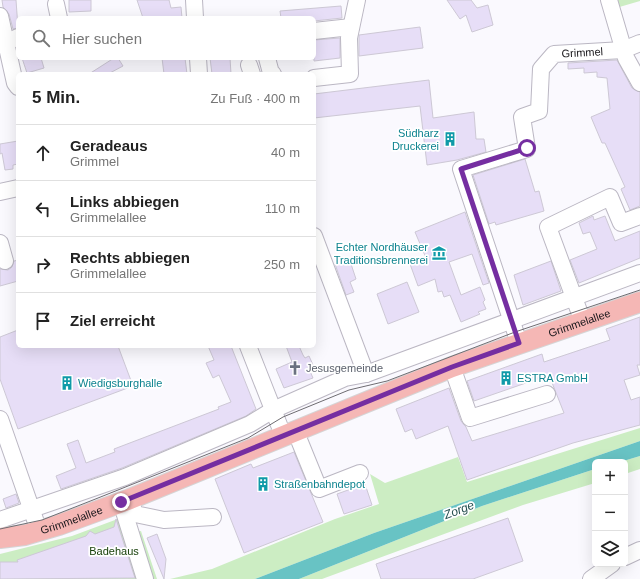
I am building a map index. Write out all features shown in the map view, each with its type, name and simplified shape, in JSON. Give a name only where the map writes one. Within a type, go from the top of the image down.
[{"type":"main road","name":"Grimmelallee","points":[[0,538],[25,535],[59,526],[452,367],[640,302]]},
{"type":"street","points":[[194,0],[195,16]]},
{"type":"street","points":[[316,78],[350,74],[349,38],[357,0]]},
{"type":"street","points":[[609,0],[623,50],[640,83]]},
{"type":"street","points":[[0,16],[6,36],[16,84]]},
{"type":"street","points":[[316,30],[351,26]]},
{"type":"street","points":[[623,50],[640,43]]},
{"type":"street","name":"Grimmel","points":[[511,320],[461,169],[527,148],[522,117],[540,110],[541,69],[554,54],[564,52],[623,50]]},
{"type":"street","points":[[198,60],[199,72]]},
{"type":"street","points":[[268,60],[271,72]]},
{"type":"street","points":[[0,192],[16,188]]},
{"type":"street","points":[[583,322],[548,227],[610,197],[621,223],[640,216]]},
{"type":"street","points":[[316,241],[366,374]]},
{"type":"street","points":[[0,243],[5,261]]},
{"type":"street","points":[[0,520],[125,477],[250,424],[273,410],[345,378],[366,374],[574,296],[640,273]]},
{"type":"street","points":[[511,320],[519,343]]},
{"type":"street","points":[[249,348],[273,410],[289,432],[319,489],[359,469]]},
{"type":"street","points":[[452,367],[470,418],[547,394]]},
{"type":"street","points":[[0,419],[39,531]]},
{"type":"street","points":[[126,500],[135,514],[164,520],[213,517]]},
{"type":"street","points":[[126,500],[145,579]]},
{"type":"street","points":[[628,556],[640,550]]},
{"type":"street","points":[[591,579],[608,567]]},
{"type":"green space","points":[[614,0],[640,0],[640,1],[616,8]]},
{"type":"green space","points":[[640,428],[640,441],[374,533],[255,579],[170,579],[212,569],[335,519],[379,504],[370,474],[385,483],[458,457],[467,482]]},
{"type":"green space","points":[[640,456],[640,469],[628,473],[628,460]]},
{"type":"green space","points":[[592,470],[592,484],[523,505],[322,579],[299,579],[482,506]]},
{"type":"green space","name":"Badehaus","points":[[123,517],[136,532],[141,531],[157,579],[0,579],[0,554],[72,536]]},
{"type":"water","name":"Zorge","points":[[640,441],[640,456],[628,460],[592,459],[592,470],[482,506],[299,579],[255,579],[374,533]]},
{"type":"building","points":[[2,0],[16,0],[16,28],[13,29],[9,14],[3,7]]},
{"type":"building","points":[[69,0],[91,0],[91,11],[69,12]]},
{"type":"building","points":[[137,0],[169,0],[171,8],[181,7],[182,16],[142,16]]},
{"type":"building","points":[[447,0],[471,0],[477,8],[488,5],[493,25],[472,32],[466,15],[460,19]]},
{"type":"building","points":[[341,6],[342,18],[316,21],[316,16],[281,16],[280,11]]},
{"type":"building","points":[[420,27],[423,48],[359,56],[359,35]]},
{"type":"building","points":[[340,38],[340,58],[314,61],[316,60],[316,40]]},
{"type":"building","points":[[23,60],[42,60],[44,68],[27,72]]},
{"type":"building","points":[[111,60],[119,60],[123,66],[112,72],[92,72]]},
{"type":"building","points":[[162,60],[185,60],[187,72],[164,72]]},
{"type":"building","points":[[210,60],[230,60],[231,72],[212,72]]},
{"type":"building","points":[[617,60],[632,88],[640,92],[640,206],[630,210],[621,189],[625,187],[605,143],[602,143],[591,117],[610,109],[607,78],[597,77],[597,72],[584,73],[584,68],[568,69],[568,63]]},
{"type":"building","points":[[429,80],[433,118],[474,112],[476,139],[484,139],[486,152],[457,160],[427,165],[420,106],[316,118],[316,94]]},
{"type":"building","points":[[16,141],[16,164],[13,165],[13,169],[5,170],[2,153],[0,154],[0,144]]},
{"type":"building","points":[[525,159],[535,192],[539,191],[544,211],[496,225],[495,222],[489,224],[473,175]]},
{"type":"building","name":"Echter Nordhäuser Traditionsbrennerei","points":[[465,212],[489,283],[483,285],[472,254],[449,262],[461,295],[480,287],[485,300],[483,302],[486,309],[478,312],[480,314],[461,322],[450,295],[444,297],[442,291],[438,292],[435,279],[418,286],[410,264],[426,258],[415,232]]},
{"type":"building","points":[[593,216],[594,220],[605,216],[615,241],[640,231],[640,258],[579,283],[570,260],[597,249],[590,232],[583,234],[579,223]]},
{"type":"building","points":[[349,258],[356,279],[350,282],[354,292],[346,295],[335,264]]},
{"type":"building","points":[[16,260],[16,282],[0,286],[0,269],[8,270],[12,267],[14,261]]},
{"type":"building","points":[[551,261],[561,291],[523,305],[514,275]]},
{"type":"building","points":[[407,282],[419,312],[388,324],[377,294]]},
{"type":"building","points":[[640,317],[640,365],[637,365],[640,375],[624,380],[631,400],[640,397],[640,425],[573,443],[467,480],[448,426],[416,439],[412,429],[405,432],[396,409],[449,388],[461,421],[466,427],[472,441],[564,413],[549,375],[474,401],[467,381],[542,354],[544,362],[610,340],[606,329]]},
{"type":"building","name":"Wiedigsburghalle","points":[[16,331],[16,348],[119,348],[133,386],[18,429],[0,379],[0,337]]},
{"type":"building","points":[[209,348],[232,348],[256,409],[246,416],[122,468],[61,489],[56,476],[76,468],[67,444],[78,440],[86,463],[115,452],[114,449],[219,409],[218,407],[231,402],[219,375],[213,378],[206,363],[214,360]]},
{"type":"building","name":"Jesusgemeinde","points":[[287,348],[300,348],[305,358],[309,356],[314,367],[309,369],[313,378],[284,388],[276,369],[292,362]]},
{"type":"building","points":[[294,452],[323,522],[244,553],[215,479],[251,464],[253,468]]},
{"type":"building","points":[[365,484],[372,505],[344,514],[337,494]]},
{"type":"building","points":[[16,494],[19,503],[6,508],[3,499]]},
{"type":"building","points":[[508,518],[523,561],[473,579],[381,579],[376,564]]},
{"type":"building","name":"Badehaus","points":[[116,519],[135,578],[0,579],[0,562],[18,562],[17,560],[86,536],[90,531],[95,534],[114,527]]},
{"type":"building","points":[[157,534],[166,559],[164,579],[147,538]]},
{"type":"tram line","points":[[0,529],[42,520],[93,500],[248,438],[283,417],[349,390],[387,381],[515,332],[640,290]]},
{"type":"place","name":"Südharz Druckerei","points":[[450,139]]},
{"type":"place","name":"Echter Nordhäuser Traditionsbrennerei","points":[[439,253]]},
{"type":"place","name":"Jesusgemeinde","points":[[295,368]]},
{"type":"place","name":"ESTRA GmbH","points":[[506,378]]},
{"type":"place","name":"Wiedigsburghalle","points":[[67,383]]},
{"type":"place","name":"Straßenbahndepot","points":[[263,484]]},
{"type":"route","points":[[121,502],[452,367],[519,343],[461,169],[527,148]]}]
